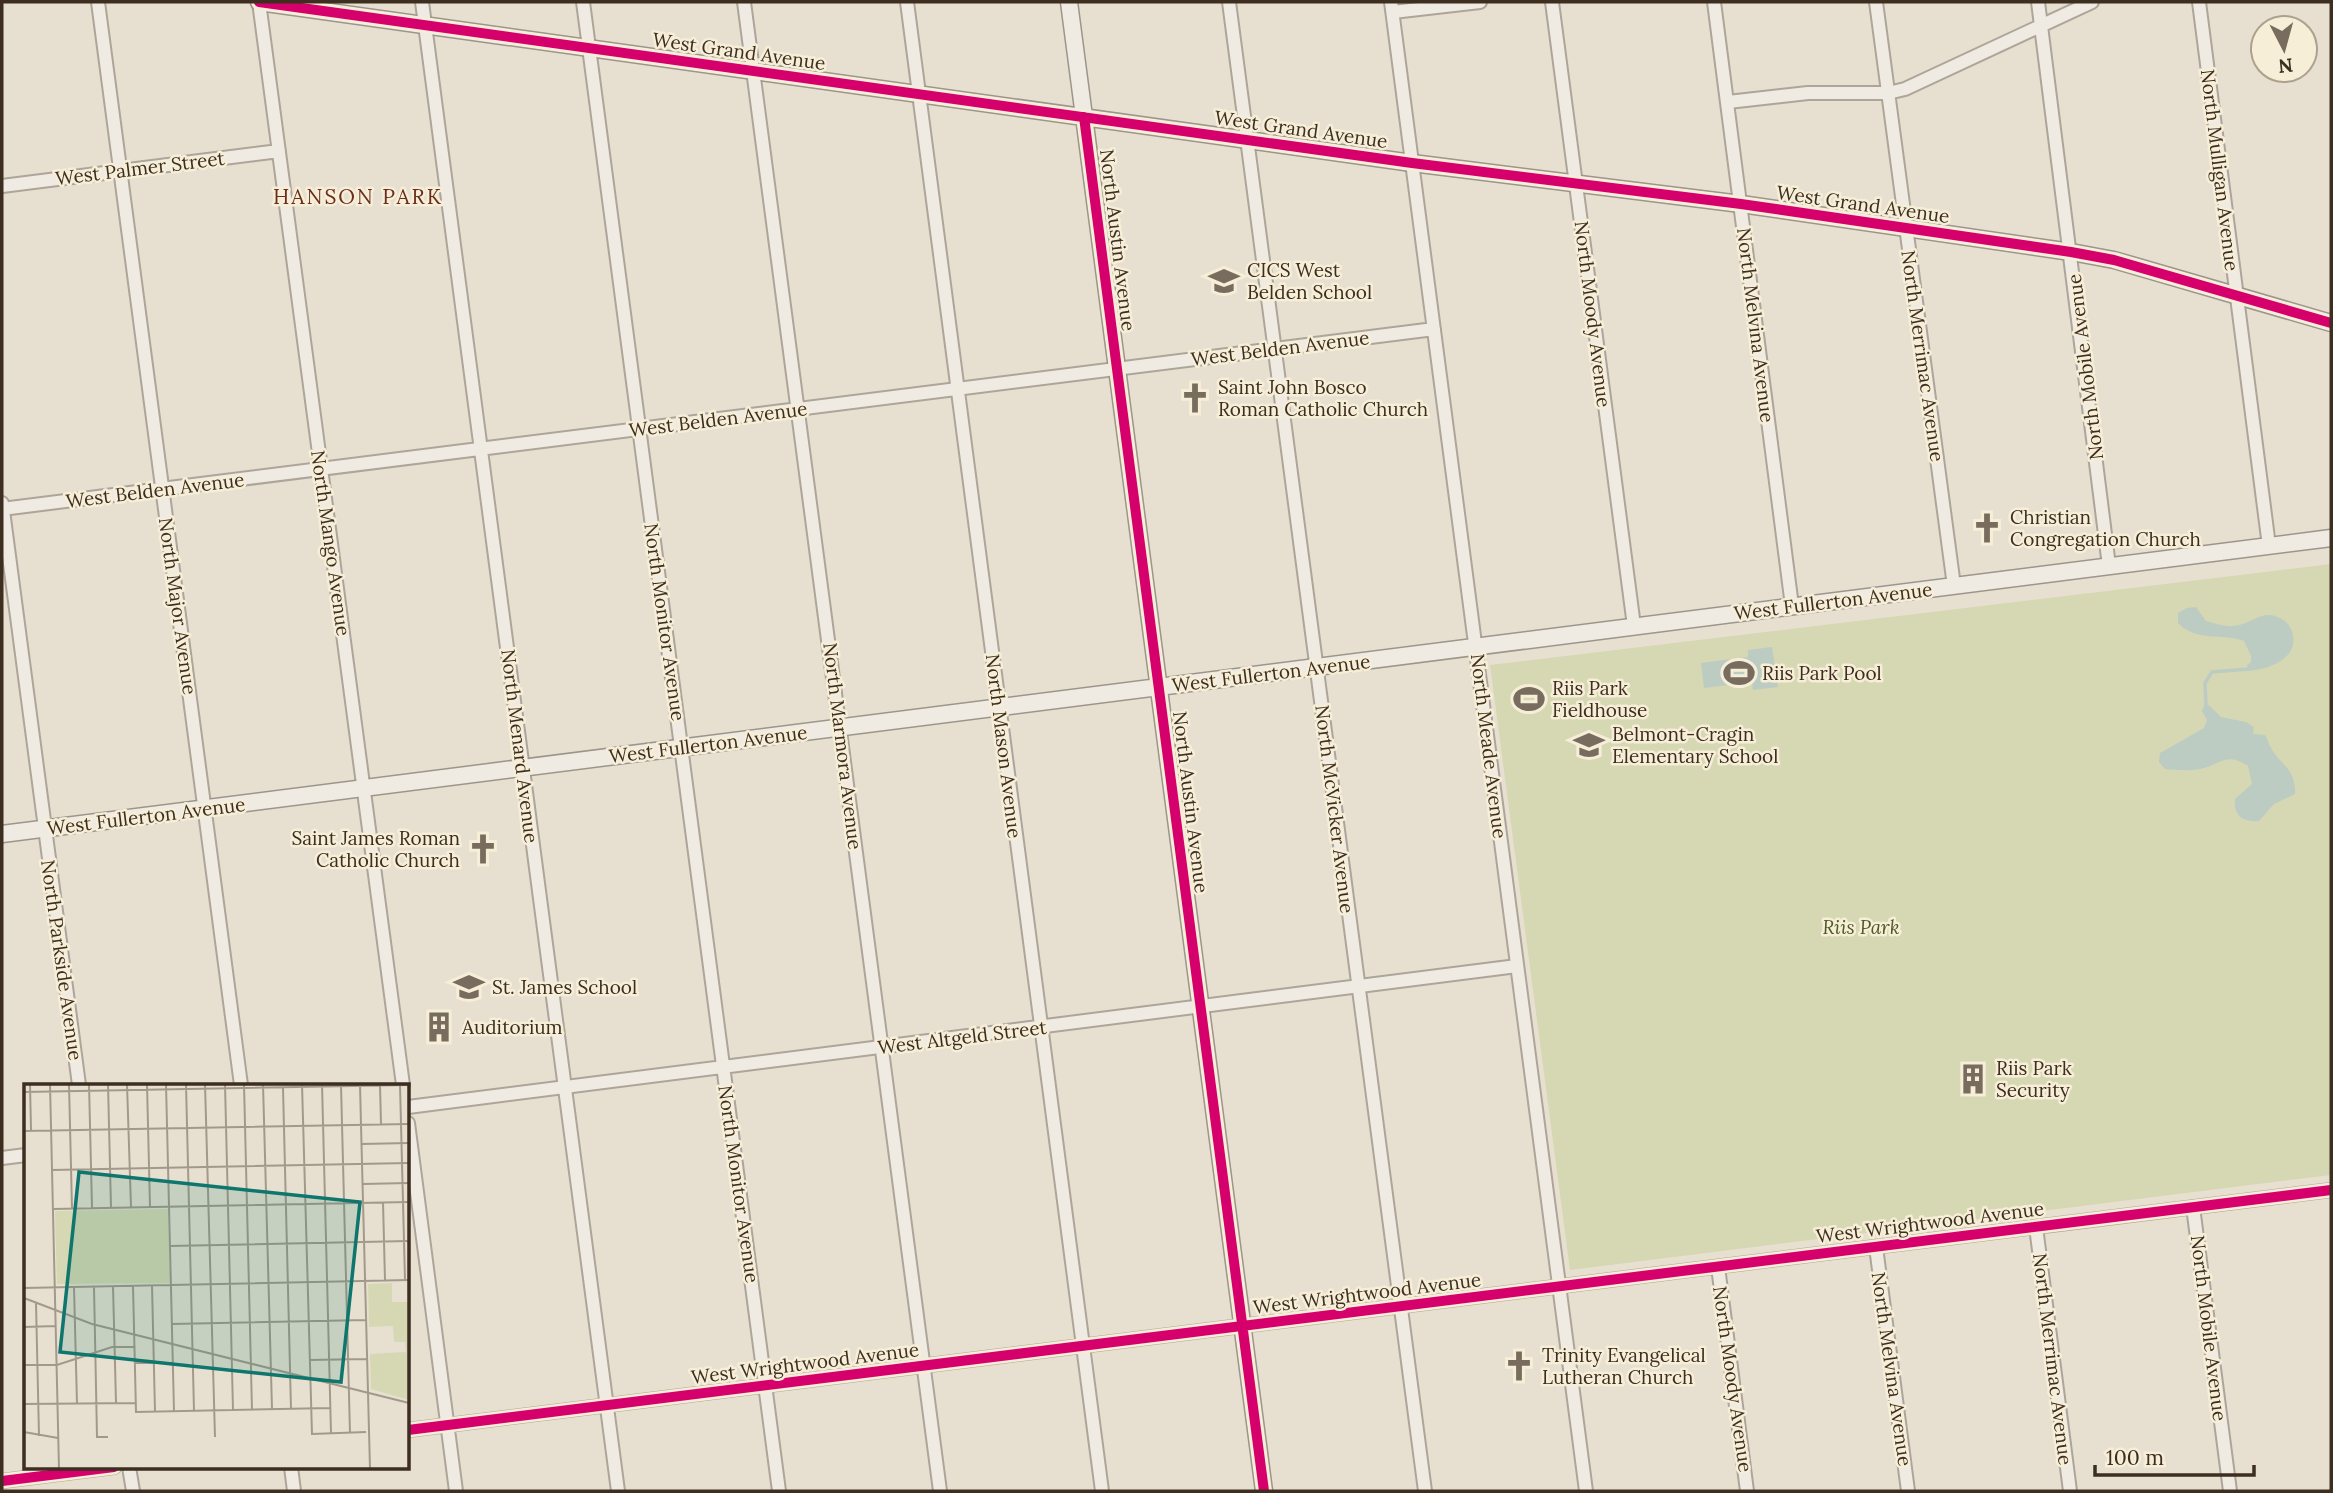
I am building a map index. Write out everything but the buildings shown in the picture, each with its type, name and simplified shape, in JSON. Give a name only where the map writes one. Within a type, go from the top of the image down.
[{"type":"main road","name":"West Grand Avenue","points":[[259,2],[1412,163],[1741,204],[2071,252],[2114,260],[2331,323]]},
{"type":"main road","name":"North Austin Avenue","points":[[1069,2],[1264,1491]]},
{"type":"main road","name":"West Fullerton Avenue","points":[[2,834],[2331,538]]},
{"type":"street","name":"North Major Avenue","points":[[98,2],[241,1084]]},
{"type":"street","name":"North Mango Avenue","points":[[259,2],[403,1084]]},
{"type":"street","name":"North Menard Avenue","points":[[422,2],[618,1491]]},
{"type":"street","name":"North Monitor Avenue","points":[[583,2],[779,1491]]},
{"type":"street","name":"North Marmora Avenue","points":[[744,2],[940,1491]]},
{"type":"street","name":"North Mason Avenue","points":[[907,2],[1102,1491]]},
{"type":"street","name":"North McVicker Avenue","points":[[1229,2],[1425,1491]]},
{"type":"street","points":[[1392,7],[1480,2]]},
{"type":"street","name":"North Moody Avenue","points":[[1552,2],[1634,626]]},
{"type":"street","name":"North Melvina Avenue","points":[[1714,2],[1792,606]]},
{"type":"street","name":"North Merrimac Avenue","points":[[1876,2],[1954,586]]},
{"type":"street","name":"North Mobile Avenue","points":[[2038,2],[2109,566]]},
{"type":"street","points":[[1727,103],[1808,93],[1888,93],[1905,89],[2092,2]]},
{"type":"street","name":"North Mulligan Avenue","points":[[2199,2],[2269,546]]},
{"type":"street","name":"North Meade Avenue","points":[[1392,7],[1586,1491]]},
{"type":"street","name":"West Palmer Street","points":[[2,186],[279,151]]},
{"type":"street","name":"West Belden Avenue","points":[[2,506],[162,489],[1434,329]]},
{"type":"street","name":"North Parkside Avenue","points":[[2,506],[79,1084]]},
{"type":"street","name":"West Altgeld Street","points":[[410,1107],[1517,966]]},
{"type":"street","points":[[410,1138],[456,1491]]},
{"type":"street","points":[[2,1158],[24,1155]]},
{"type":"street","name":"West Wrightwood Avenue","points":[[410,1430],[2331,1190]]},
{"type":"street","name":"North Mobile Avenue","points":[[2193,1207],[2230,1491]]},
{"type":"street","name":"North Merrimac Avenue","points":[[2036,1227],[2070,1491]]},
{"type":"street","name":"North Melvina Avenue","points":[[1876,1247],[1908,1491]]},
{"type":"street","name":"North Moody Avenue","points":[[1718,1267],[1747,1491]]},
{"type":"street","points":[[2,1481],[106,1468]]},
{"type":"street","points":[[129,1468],[132,1491]]},
{"type":"street","points":[[291,1468],[294,1491]]},
{"type":"green space","name":"Riis Park","points":[[2331,564],[2331,1175],[1570,1270],[1490,665]]},
{"type":"shaded area","points":[[2196,607],[2206,621],[2227,626],[2239,625],[2264,615],[2280,618],[2292,632],[2291,651],[2280,662],[2248,671],[2247,665],[2251,662],[2251,656],[2244,641],[2193,633],[2178,623],[2178,613]]},
{"type":"shaded area","name":"Riis Park Pool","points":[[1772,647],[1778,687],[1753,690],[1752,682],[1704,688],[1701,663],[1748,657],[1748,650]]},
{"type":"shaded area","points":[[2209,705],[2221,717],[2246,722],[2254,727],[2253,734],[2265,735],[2293,778],[2295,794],[2274,804],[2259,821],[2249,821],[2241,817],[2235,805],[2235,799],[2252,784],[2248,766],[2228,759],[2200,769],[2178,770],[2165,769],[2159,762],[2160,753],[2204,728],[2207,720],[2202,711],[2204,706]]},
{"type":"waterway","points":[[2206,705],[2205,683],[2212,672],[2248,669]]},
{"type":"cycle path","points":[[259,2],[1412,163],[1741,204],[2071,252],[2114,260],[2331,323]]},
{"type":"cycle path","points":[[1084,117],[1264,1491]]},
{"type":"cycle path","points":[[410,1430],[2331,1190]]},
{"type":"cycle path","points":[[2,1481],[106,1468]]},
{"type":"place","name":"CICS West Belden School","points":[[1224,281]]},
{"type":"place","name":"Saint John Bosco Roman Catholic Church","points":[[1195,398]]},
{"type":"place","name":"Christian Congregation Church","points":[[1987,528]]},
{"type":"place","name":"Riis Park Pool","points":[[1739,673]]},
{"type":"place","name":"Riis Park Fieldhouse","points":[[1529,699]]},
{"type":"place","name":"Belmont-Cragin Elementary School","points":[[1589,745]]},
{"type":"place","name":"Saint James Roman Catholic Church","points":[[483,849]]},
{"type":"place","name":"St. James School","points":[[469,987]]},
{"type":"place","name":"Auditorium","points":[[439,1027]]},
{"type":"place","name":"Riis Park Security","points":[[1973,1079]]},
{"type":"place","name":"Trinity Evangelical Lutheran Church","points":[[1519,1366]]},
{"type":"district","name":"HANSON PARK","points":[[358,197]]}]
